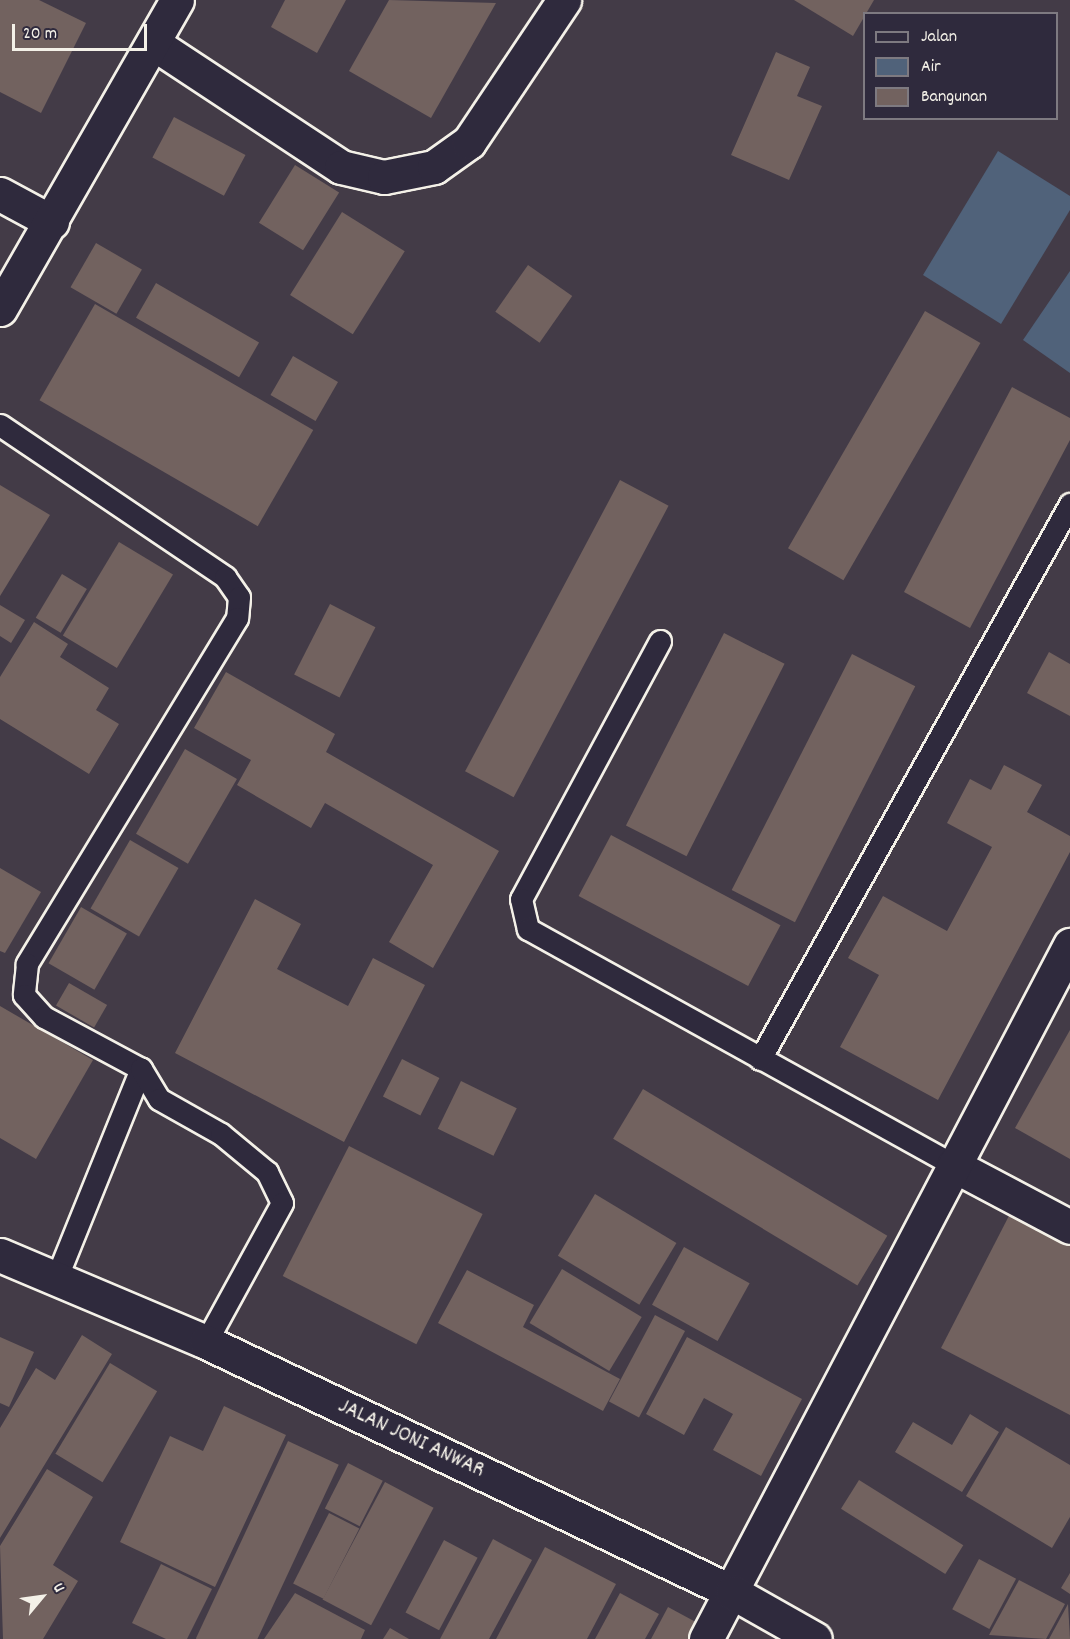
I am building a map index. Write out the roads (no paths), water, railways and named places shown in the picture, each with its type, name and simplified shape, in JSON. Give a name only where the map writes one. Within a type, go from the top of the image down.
[{"type":"street","points":[[0,309],[52,222],[177,0]]},
{"type":"street","points":[[153,43],[341,167],[384,177],[434,166],[469,142],[564,0]]},
{"type":"street","points":[[0,194],[52,222]]},
{"type":"street","points":[[706,1639],[1070,945]]},
{"type":"street","points":[[953,1165],[1070,1227]]},
{"type":"street","name":"JALAN JONI ANWAR","points":[[0,1255],[206,1342],[732,1592],[815,1639]]},
{"type":"lane","points":[[0,425],[225,577],[239,597],[237,618],[27,964],[24,995],[44,1017],[141,1069],[159,1099],[221,1134],[267,1172],[282,1203],[206,1342]]},
{"type":"lane","points":[[760,1059],[1070,504]]},
{"type":"lane","points":[[660,641],[521,899],[521,913],[528,929],[953,1165]]},
{"type":"lane","points":[[56,1279],[141,1069]]},
{"type":"water","points":[[998,151],[1070,196],[1070,210],[1001,324],[923,275]]},
{"type":"water","points":[[1070,271],[1070,373],[1023,340]]}]
